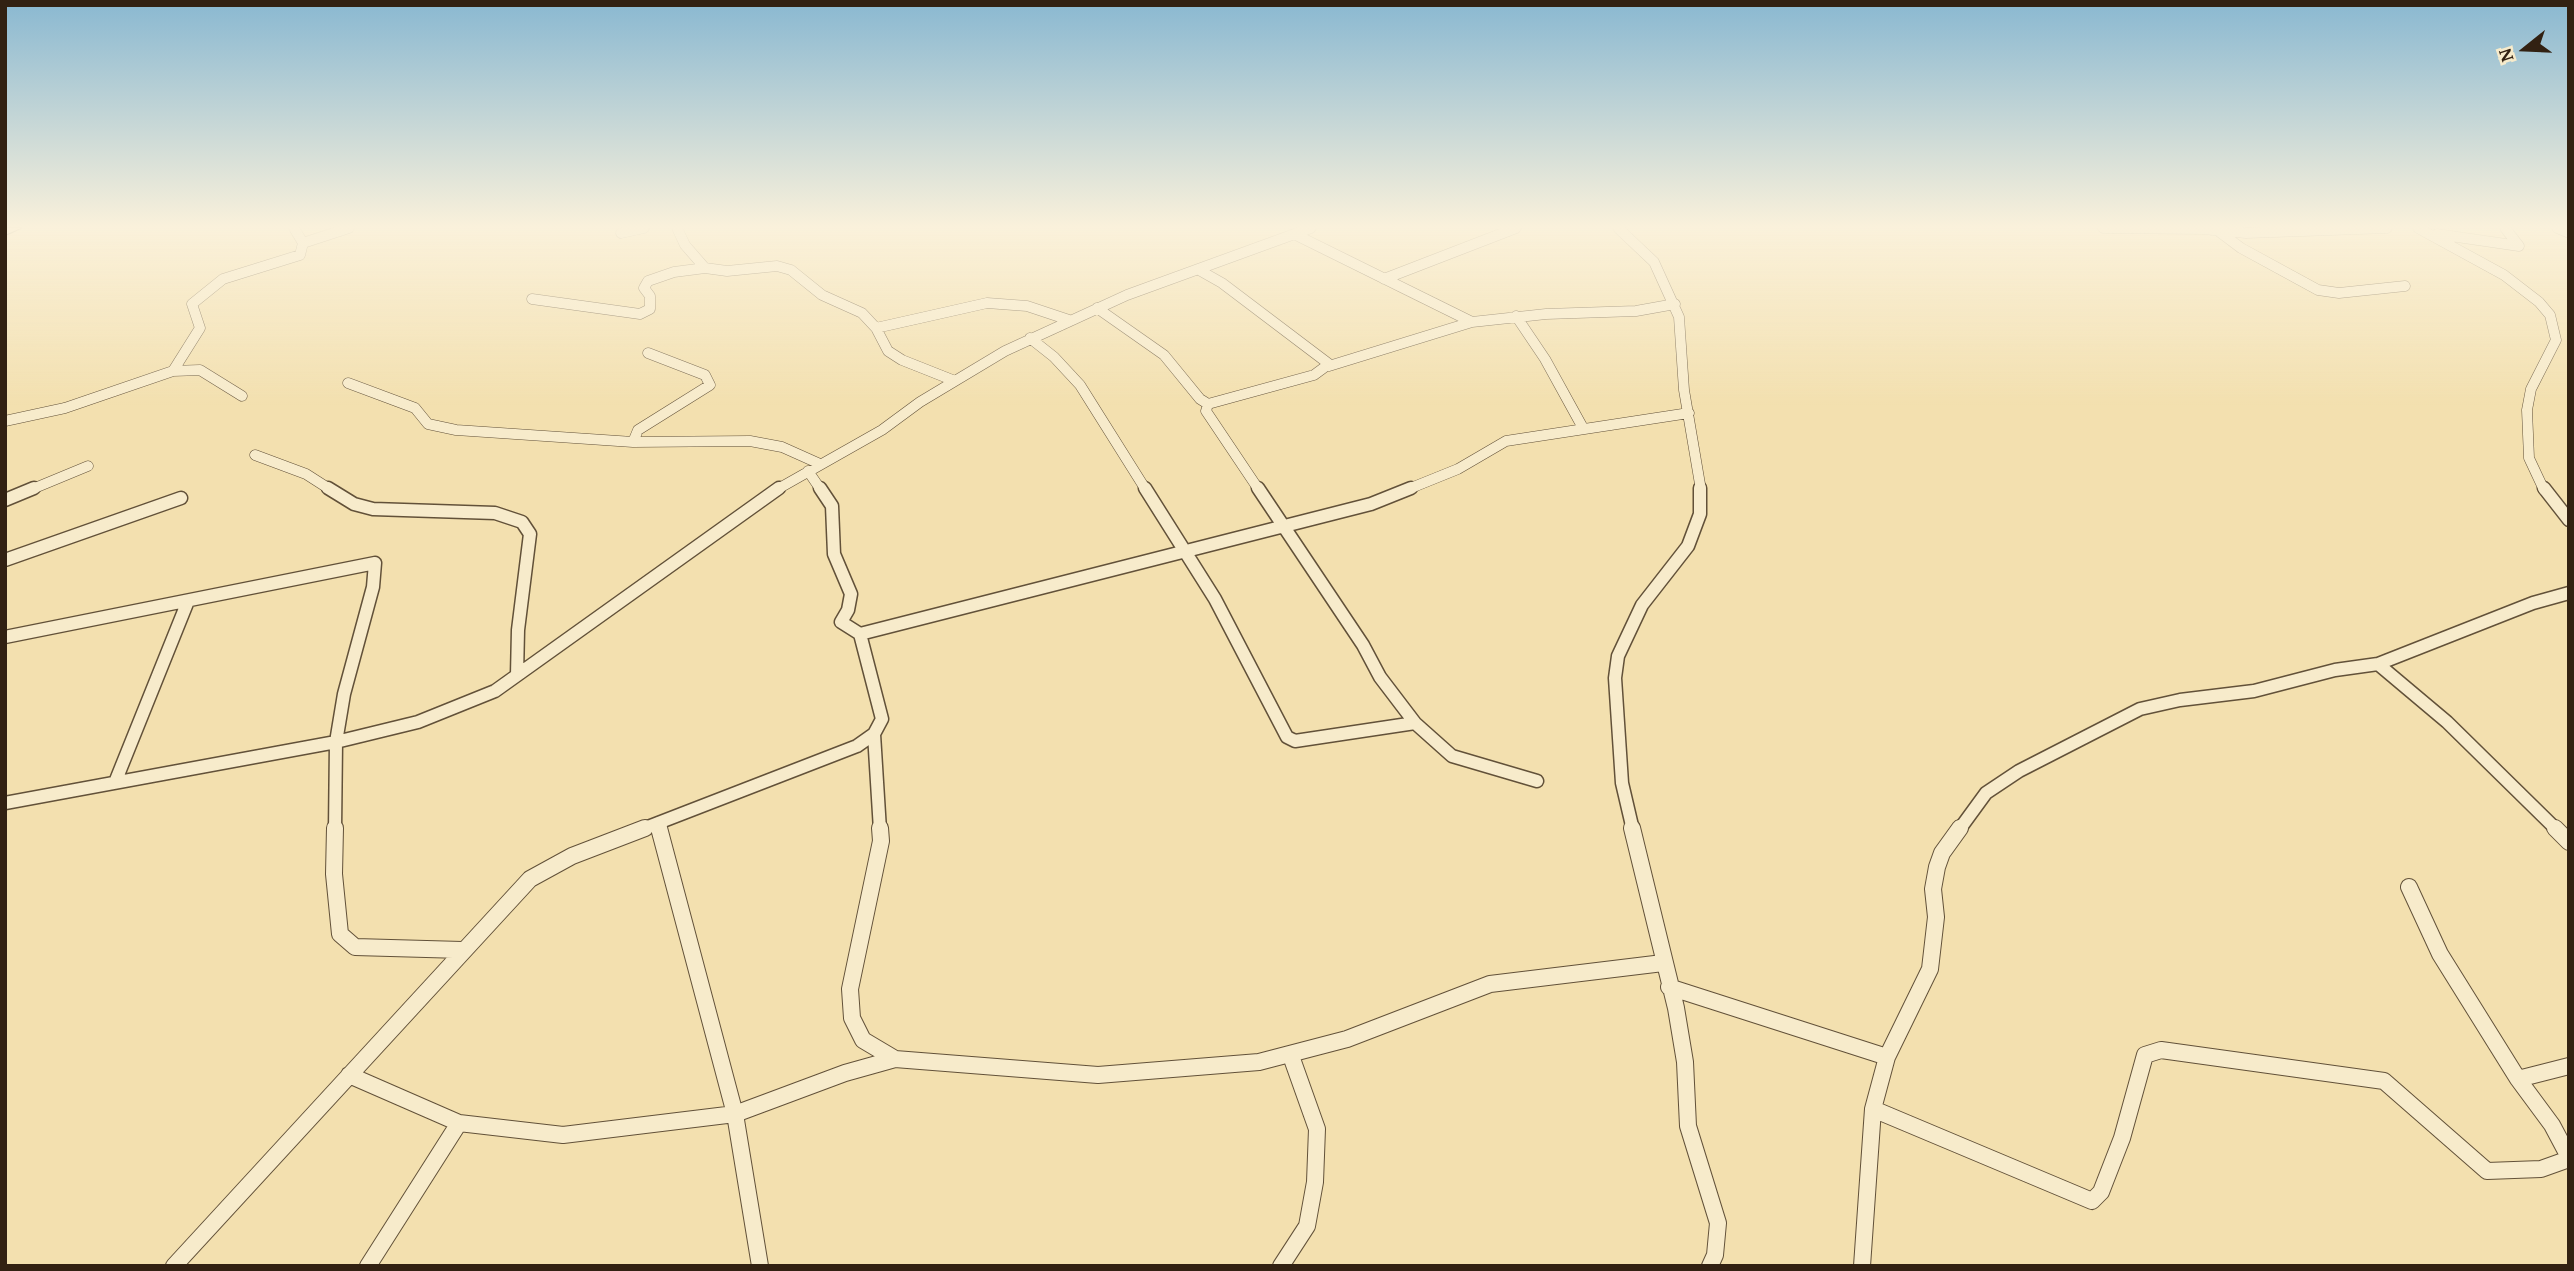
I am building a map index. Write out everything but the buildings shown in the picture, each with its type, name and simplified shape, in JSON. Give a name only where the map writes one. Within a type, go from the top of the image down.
[{"type":"street","points":[[173,371],[200,328],[192,304],[211,287]]},
{"type":"street","points":[[532,299],[640,314],[650,309],[650,296],[644,287]]},
{"type":"street","points":[[812,287],[822,295],[862,313],[876,328],[888,351],[902,360],[955,381]]},
{"type":"street","points":[[5,803],[116,780],[336,742],[447,712],[495,691],[756,503],[814,467],[882,430],[955,381],[1030,338],[1097,308],[1153,287]]},
{"type":"street","points":[[1228,287],[1329,366]]},
{"type":"street","points":[[1401,287],[1472,322]]},
{"type":"street","points":[[1667,287],[1679,317],[1679,342],[1702,497],[1700,514],[1688,546],[1642,605],[1629,629],[1615,669],[1617,739],[1622,783],[1685,1062],[1688,1126],[1718,1223],[1715,1255],[1710,1266]]},
{"type":"street","points":[[2314,287],[2339,293],[2393,287]]},
{"type":"street","points":[[2520,287],[2539,302],[2553,323],[2556,340],[2531,388],[2527,410],[2529,458],[2543,488],[2569,520]]},
{"type":"street","points":[[876,328],[987,303],[1027,306],[1069,320]]},
{"type":"street","points":[[1097,308],[1164,355],[1200,400],[1208,404],[1314,375],[1329,366],[1472,322],[1516,316],[1636,311],[1675,304]]},
{"type":"street","points":[[1516,316],[1545,359],[1583,428]]},
{"type":"street","points":[[1030,338],[1054,356],[1080,385],[1188,553],[1287,737],[1295,741],[1415,723]]},
{"type":"street","points":[[2556,340],[2569,344]]},
{"type":"street","points":[[633,442],[638,430],[703,392],[709,385],[705,375],[648,353]]},
{"type":"street","points":[[5,421],[65,408],[173,371],[200,370],[242,396]]},
{"type":"street","points":[[174,1266],[530,879],[572,856],[778,774],[857,746],[874,734],[882,719],[860,634],[841,622],[851,594],[834,554],[832,506],[814,467],[782,447],[750,441],[633,442],[447,428],[428,424],[415,408],[348,383]]},
{"type":"street","points":[[1208,404],[1206,411],[1363,645],[1380,677],[1415,723],[1452,756],[1537,781]]},
{"type":"street","points":[[860,634],[1188,553],[1371,504],[1458,469],[1506,441],[1689,413]]},
{"type":"street","points":[[255,455],[306,474],[354,504],[373,509],[495,513],[522,522],[530,534],[518,630],[517,675]]},
{"type":"street","points":[[5,500],[88,466]]},
{"type":"street","points":[[5,561],[181,498]]},
{"type":"street","points":[[5,638],[375,563],[373,587],[344,694],[336,742],[334,874],[340,934],[355,947],[462,950]]},
{"type":"street","points":[[1862,1266],[1873,1108],[1887,1057],[1930,969],[1936,917],[1933,878],[1939,860],[1986,793],[2019,771],[2140,709],[2180,700],[2254,691],[2335,670],[2378,664],[2533,603],[2569,593]]},
{"type":"street","points":[[116,780],[188,601]]},
{"type":"street","points":[[2378,664],[2447,722],[2569,842]]},
{"type":"street","points":[[874,734],[881,841],[850,989],[852,1018],[863,1040],[895,1059]]},
{"type":"street","points":[[658,823],[735,1114],[760,1266]]},
{"type":"street","points":[[1873,1108],[2092,1201],[2101,1192],[2122,1138],[2145,1055],[2161,1050],[2384,1081],[2487,1171],[2540,1169],[2569,1158],[2552,1125],[2518,1079],[2440,954],[2409,887]]},
{"type":"street","points":[[349,1075],[458,1123],[563,1135],[735,1114],[845,1073],[895,1059],[1098,1075],[1246,1063],[1291,1056],[1347,1039],[1490,984],[1662,963]]},
{"type":"street","points":[[1669,987],[1887,1057]]},
{"type":"street","points":[[1281,1266],[1307,1226],[1315,1182],[1317,1129],[1291,1056]]},
{"type":"street","points":[[2518,1079],[2569,1066]]},
{"type":"street","points":[[368,1266],[458,1123]]}]
